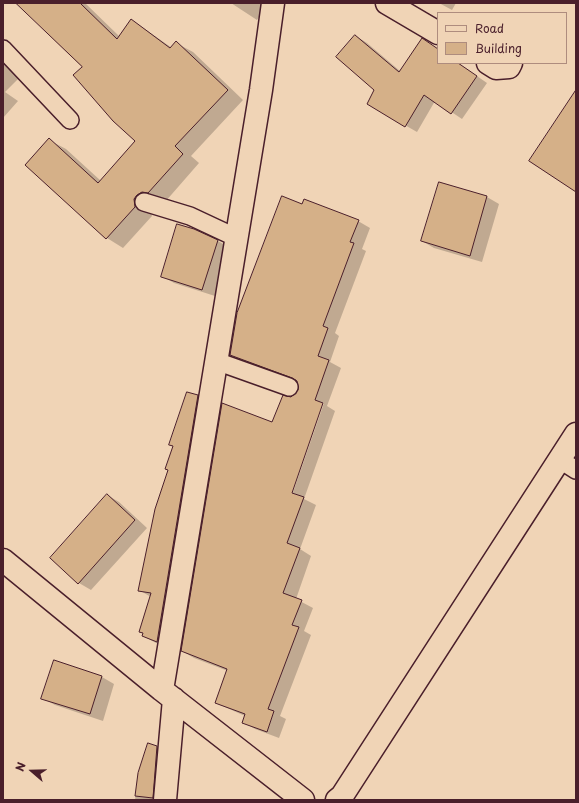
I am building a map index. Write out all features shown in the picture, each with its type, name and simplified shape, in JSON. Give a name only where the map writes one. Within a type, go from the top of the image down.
[{"type":"street","points":[[165,800],[168,695],[216,361],[261,90],[273,3]]},
{"type":"street","points":[[387,3],[437,32]]},
{"type":"street","points":[[490,64],[496,68],[509,67],[510,64]]},
{"type":"street","points":[[337,800],[342,796],[567,464],[576,434]]},
{"type":"street","points":[[3,560],[168,695],[303,800]]},
{"type":"lane","points":[[3,49],[70,120]]},
{"type":"lane","points":[[144,202],[190,216],[236,238]]},
{"type":"lane","points":[[216,361],[289,387]]},
{"type":"building","points":[[16,3],[80,3],[117,39],[131,19],[170,48],[176,41],[228,90],[175,146],[183,154],[148,193],[142,192],[137,195],[134,199],[135,207],[106,239],[25,165],[49,138],[98,183],[135,141],[113,121],[73,75],[82,67]]},
{"type":"building","points":[[355,35],[399,72],[422,38],[437,48],[437,64],[459,64],[477,76],[451,114],[424,95],[405,127],[367,104],[374,90],[336,57]]},
{"type":"building","points":[[576,90],[576,192],[529,161]]},
{"type":"building","points":[[439,182],[487,196],[470,256],[421,241]]},
{"type":"building","points":[[282,196],[302,204],[304,199],[359,220],[350,242],[354,243],[323,326],[328,328],[318,356],[329,360],[315,400],[323,403],[292,493],[304,497],[287,543],[300,548],[283,593],[302,600],[292,625],[299,627],[268,709],[274,711],[267,732],[242,723],[245,714],[215,703],[227,669],[181,651],[222,403],[272,422],[283,395],[291,397],[298,390],[297,381],[292,378],[230,355],[237,313]]},
{"type":"building","points":[[177,224],[194,229],[218,240],[202,290],[161,277]]},
{"type":"building","points":[[187,392],[198,395],[157,642],[142,636],[143,633],[139,632],[151,593],[138,591],[155,509],[168,470],[165,469],[173,446],[169,445]]},
{"type":"building","points":[[107,494],[135,520],[78,584],[50,558]]},
{"type":"building","points":[[54,660],[102,676],[90,714],[41,699]]},
{"type":"building","points":[[148,743],[157,746],[153,798],[135,796],[138,773]]}]
